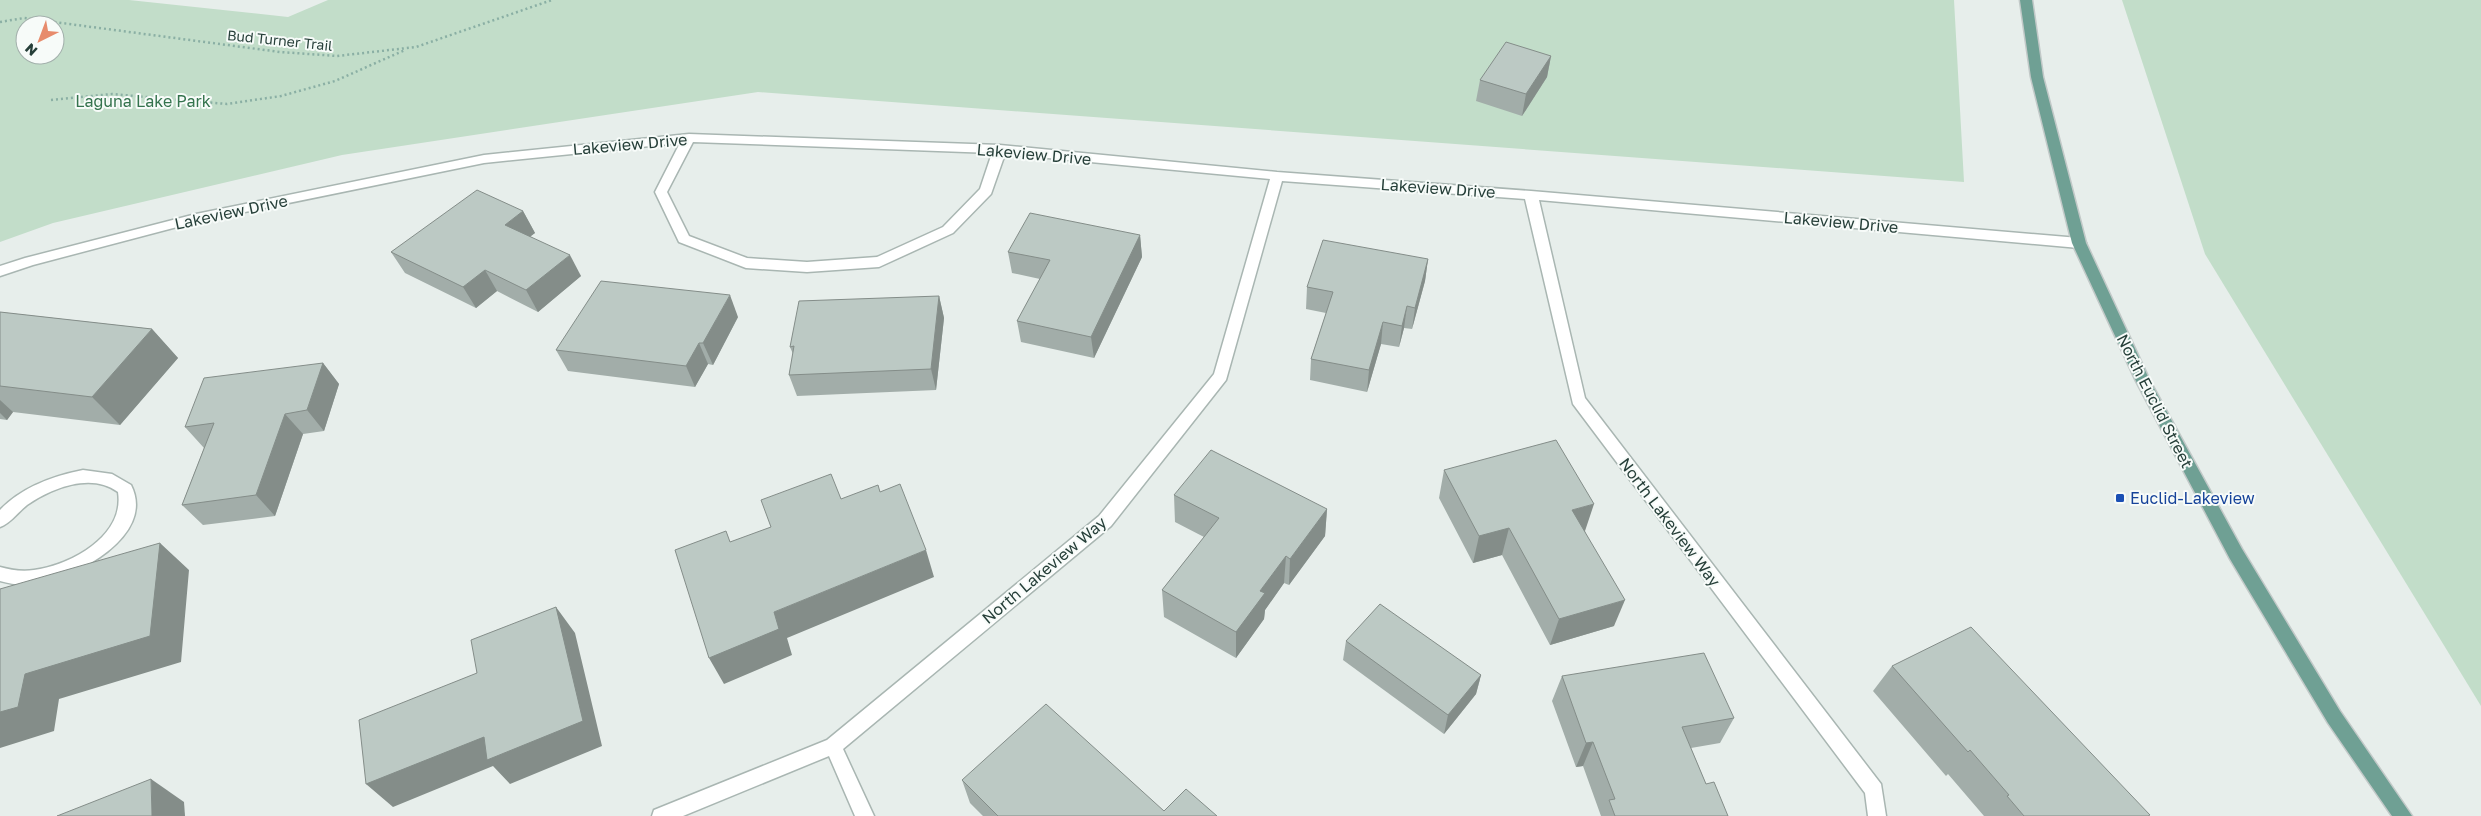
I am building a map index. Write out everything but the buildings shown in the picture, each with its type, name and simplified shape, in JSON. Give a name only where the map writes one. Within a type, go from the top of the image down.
[{"type":"main road","name":"North Euclid Street","points":[[2026,0],[2036,77],[2079,243],[2143,381],[2236,554],[2334,717],[2403,816]]},
{"type":"street","name":"Lakeview Drive","points":[[0,271],[30,261],[196,218],[484,159],[689,138],[1000,149],[1277,176],[1531,195],[2079,243]]},
{"type":"street","points":[[689,138],[661,192],[684,239],[746,263],[807,267],[879,262],[948,230],[986,191],[1000,149]]},
{"type":"street","name":"North Lakeview Way","points":[[661,816],[833,746],[1105,521],[1221,376],[1277,176]]},
{"type":"street","name":"North Lakeview Way","points":[[1531,195],[1578,400],[1874,790],[1876,816]]},
{"type":"street","points":[[0,574],[9,578],[28,579],[51,574],[74,565],[95,552],[111,537],[124,519],[128,502],[124,489],[112,480],[94,477],[71,478],[47,486],[24,499],[1,516]]},
{"type":"street","points":[[833,746],[865,816]]},
{"type":"path","name":"Bud Turner Trail","points":[[0,22],[24,18],[280,52],[337,56],[410,48],[496,21],[552,0]]},
{"type":"path","points":[[51,100],[112,94],[227,104],[281,96],[335,81],[410,48]]},
{"type":"green space","name":"Laguna Lake Park","points":[[0,0],[129,0],[288,17],[328,0],[1954,0],[1964,182],[758,92],[342,155],[53,223],[0,242]]},
{"type":"green space","points":[[2122,0],[2481,0],[2481,706],[2205,254]]},
{"type":"place","name":"Euclid-Lakeview","points":[[2120,498]]}]
